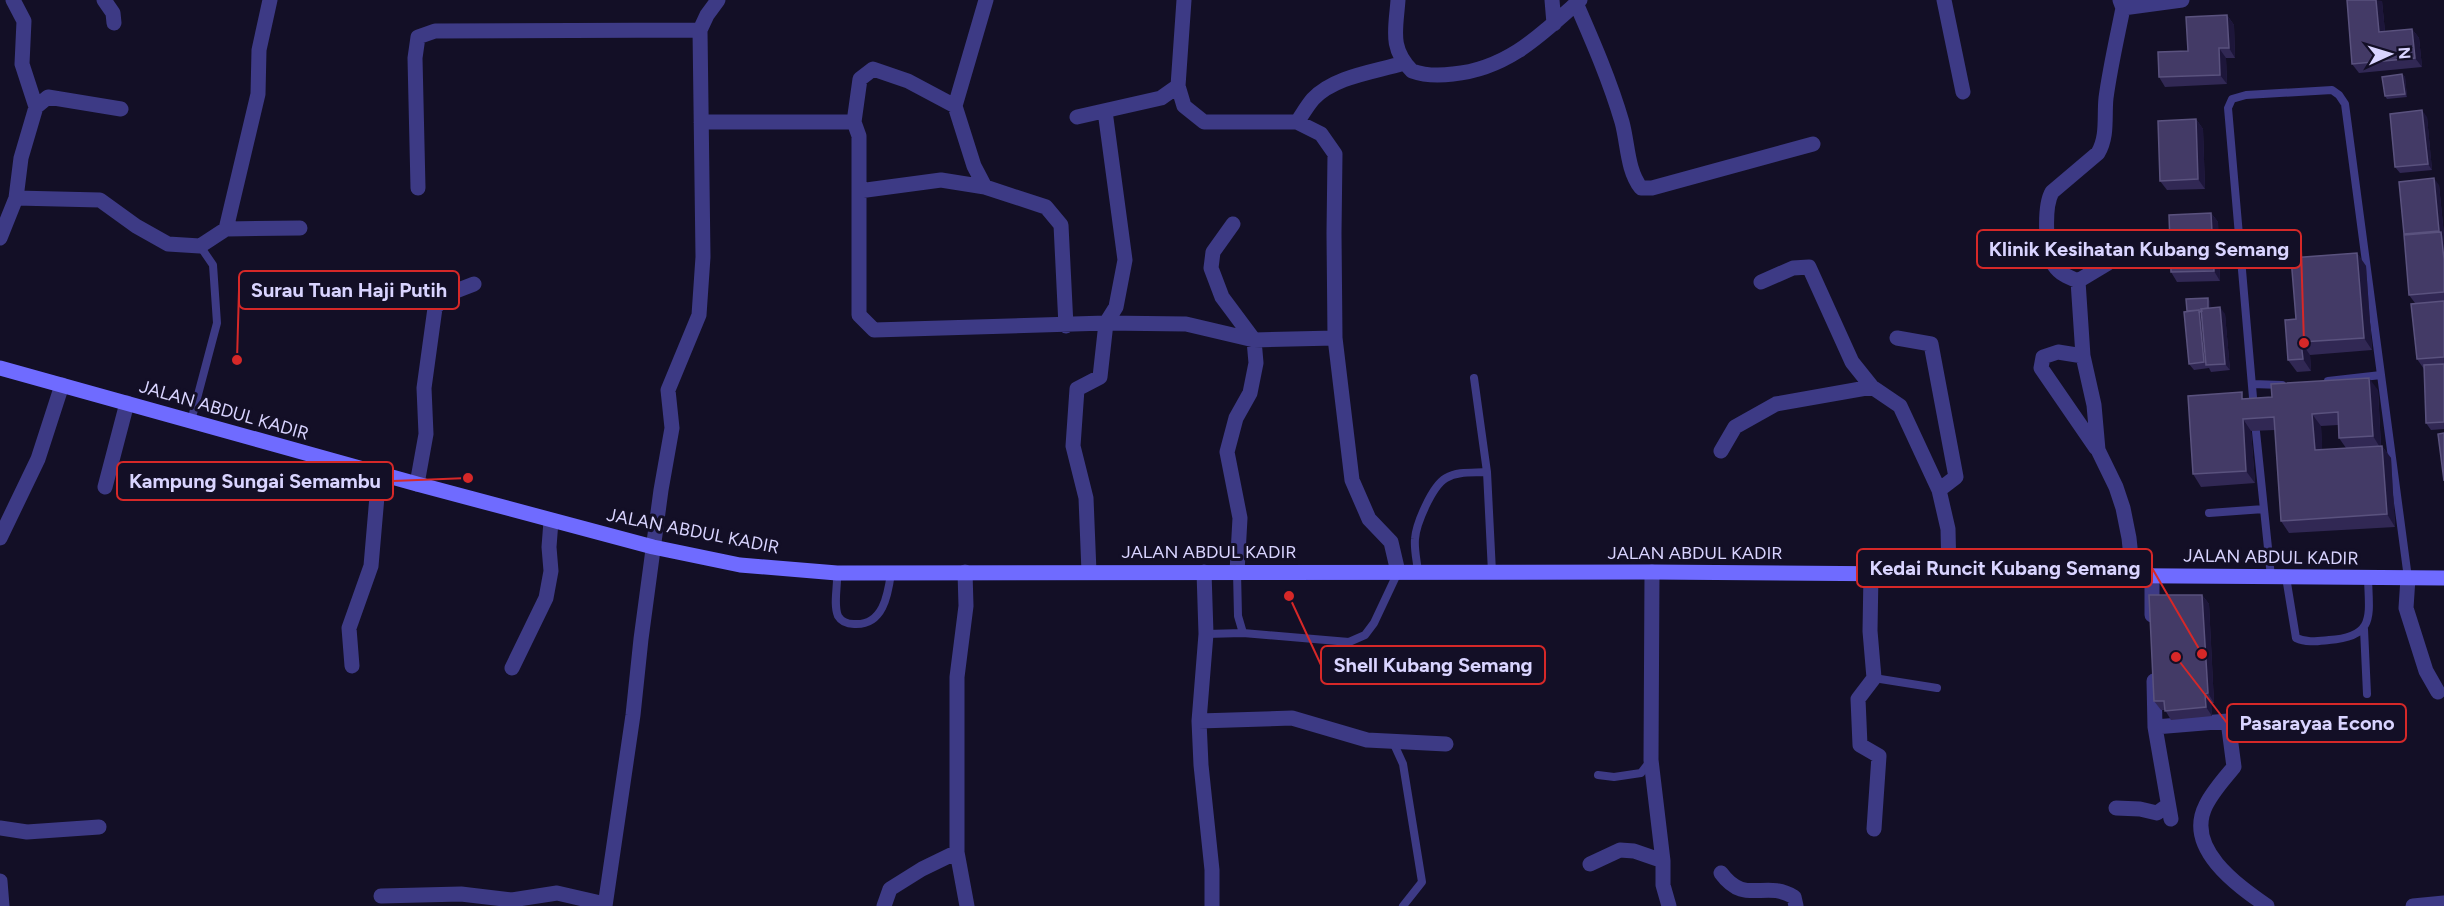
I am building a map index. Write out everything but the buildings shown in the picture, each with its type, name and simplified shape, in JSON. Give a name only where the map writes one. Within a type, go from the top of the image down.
[{"type":"main road","name":"JALAN ABDUL KADIR","points":[[0,368],[551,521],[653,547],[740,564],[837,573],[1652,572],[2444,578]]},
{"type":"street","points":[[13,0],[24,21],[22,64],[36,107]]},
{"type":"street","points":[[104,0],[113,13],[114,23]]},
{"type":"street","points":[[226,229],[258,93],[259,50],[270,0]]},
{"type":"street","points":[[381,896],[461,894],[512,900],[556,893],[605,905],[633,715],[653,547],[672,428],[668,390],[699,315],[703,257],[700,30],[718,0]]},
{"type":"street","points":[[985,187],[974,166],[955,106],[986,0]]},
{"type":"street","points":[[1185,0],[1178,86],[1184,106],[1204,122],[1297,122],[1321,134],[1335,154],[1335,338],[1352,480],[1369,519],[1391,542],[1398,572]]},
{"type":"street","points":[[1398,0],[1395,42],[1404,63],[1412,71],[1432,76],[1472,72],[1508,59],[1554,24],[1578,2],[1603,63],[1622,123],[1634,179],[1641,188],[1652,188],[1814,144]]},
{"type":"street","points":[[1552,0],[1554,24]]},
{"type":"street","points":[[1944,0],[1963,92]]},
{"type":"street","points":[[2078,281],[2062,274],[2050,258],[2046,211],[2048,200],[2052,192],[2098,153],[2105,137],[2106,99],[2121,4],[2182,0]]},
{"type":"street","points":[[418,188],[416,58],[418,37],[435,31],[700,30]]},
{"type":"street","points":[[1297,122],[1314,98],[1331,87],[1351,78],[1404,63]]},
{"type":"street","points":[[955,106],[908,81],[873,69],[860,79],[854,122],[859,136],[860,315],[874,330],[1106,323],[1186,324],[1254,340],[1335,338]]},
{"type":"street","points":[[1077,117],[1161,98],[1178,86]]},
{"type":"street","points":[[0,238],[16,198],[21,158],[36,107],[48,97],[121,109]]},
{"type":"street","points":[[1089,572],[1086,498],[1073,446],[1077,389],[1100,377],[1106,323],[1116,307],[1125,260],[1106,111]]},
{"type":"street","points":[[701,122],[854,122]]},
{"type":"street","points":[[859,191],[941,180],[985,187],[1046,207],[1061,225],[1066,326]]},
{"type":"street","points":[[16,198],[100,200],[168,244],[200,246],[226,229],[300,228]]},
{"type":"street","points":[[1233,224],[1213,252],[1211,268],[1222,297],[1254,340],[1256,363],[1250,393],[1236,418],[1227,452],[1240,518],[1237,572]]},
{"type":"street","points":[[2078,281],[2108,263]]},
{"type":"street","points":[[1761,282],[1793,267],[1809,267],[1852,362],[1872,387],[1900,406],[1939,490],[1948,528],[1949,574]]},
{"type":"street","points":[[2078,281],[2083,356],[2094,405],[2098,450]]},
{"type":"street","points":[[417,484],[426,434],[424,388],[435,308],[448,294],[474,284]]},
{"type":"street","points":[[1897,338],[1931,344],[1956,477],[1939,490]]},
{"type":"street","points":[[2083,356],[2058,352],[2043,357],[2041,368],[2098,450],[2116,487],[2129,538],[2133,576]]},
{"type":"street","points":[[0,538],[38,459],[62,385]]},
{"type":"street","points":[[1721,451],[1735,427],[1776,404],[1872,387]]},
{"type":"street","points":[[105,487],[127,403]]},
{"type":"street","points":[[352,666],[349,628],[371,566],[379,473]]},
{"type":"street","points":[[512,668],[546,598],[551,571],[549,547],[551,521]]},
{"type":"street","points":[[965,572],[966,606],[957,677],[957,852],[967,906]]},
{"type":"street","points":[[1204,572],[1206,634],[1200,721],[1201,765],[1212,870],[1212,906]]},
{"type":"street","points":[[1652,572],[1651,760],[1663,861],[1663,885],[1669,906]]},
{"type":"street","points":[[1871,573],[1870,632],[1874,678],[1858,699],[1860,745],[1879,756],[1874,829]]},
{"type":"street","points":[[2152,576],[2152,634]]},
{"type":"street","points":[[2408,578],[2406,608],[2426,671],[2438,692]]},
{"type":"street","points":[[2116,808],[2140,809],[2157,813],[2170,812],[2156,728],[2153,669]]},
{"type":"street","points":[[1200,721],[1292,718],[1367,740],[1446,744]]},
{"type":"street","points":[[2156,728],[2228,721],[2234,767],[2205,807],[2201,832],[2211,856],[2236,885],[2267,906]]},
{"type":"street","points":[[0,828],[27,832],[99,827]]},
{"type":"street","points":[[1590,864],[1620,850],[1634,851],[1663,861]]},
{"type":"street","points":[[884,906],[890,889],[922,869],[957,852]]},
{"type":"street","points":[[1721,873],[1728,885],[1745,893],[1783,890],[1794,897],[1796,906]]},
{"type":"street","points":[[0,881],[2,906]]},
{"type":"street","points":[[2413,906],[2444,903]]},
{"type":"lane","points":[[2364,629],[2344,639],[2303,641],[2296,639],[2278,577],[2264,509],[2229,108],[2232,99],[2246,95],[2332,90],[2339,95],[2345,105],[2408,578]]},
{"type":"lane","points":[[191,421],[217,323],[213,265],[200,246]]},
{"type":"lane","points":[[2316,382],[2381,375]]},
{"type":"lane","points":[[1474,378],[1487,472],[1492,572]]},
{"type":"lane","points":[[2252,384],[2288,384]]},
{"type":"lane","points":[[1418,572],[1415,538],[1426,504],[1438,485],[1446,478],[1458,473],[1487,472]]},
{"type":"lane","points":[[2208,513],[2264,509]]},
{"type":"lane","points":[[1237,572],[1238,616],[1243,633]]},
{"type":"lane","points":[[1206,634],[1243,633],[1349,642],[1365,635],[1374,624],[1398,572]]},
{"type":"lane","points":[[837,573],[836,608],[839,618],[848,624],[859,624],[871,620],[881,612],[887,597],[891,573]]},
{"type":"lane","points":[[2367,694],[2364,629],[2369,618],[2368,578]]},
{"type":"lane","points":[[1874,678],[1937,688]]},
{"type":"lane","points":[[1393,742],[1403,764],[1422,882],[1403,906]]},
{"type":"lane","points":[[1598,775],[1614,777],[1641,773],[1651,760]]},
{"type":"place","name":"Klinik Kesihatan Kubang Semang","points":[[2304,343]]},
{"type":"place","name":"Surau Tuan Haji Putih","points":[[237,360]]},
{"type":"place","name":"Kampung Sungai Semambu","points":[[468,478]]},
{"type":"place","name":"Shell Kubang Semang","points":[[1289,596]]},
{"type":"place","name":"Kedai Runcit Kubang Semang","points":[[2202,654]]},
{"type":"place","name":"Pasarayaa Econo","points":[[2176,657]]}]
